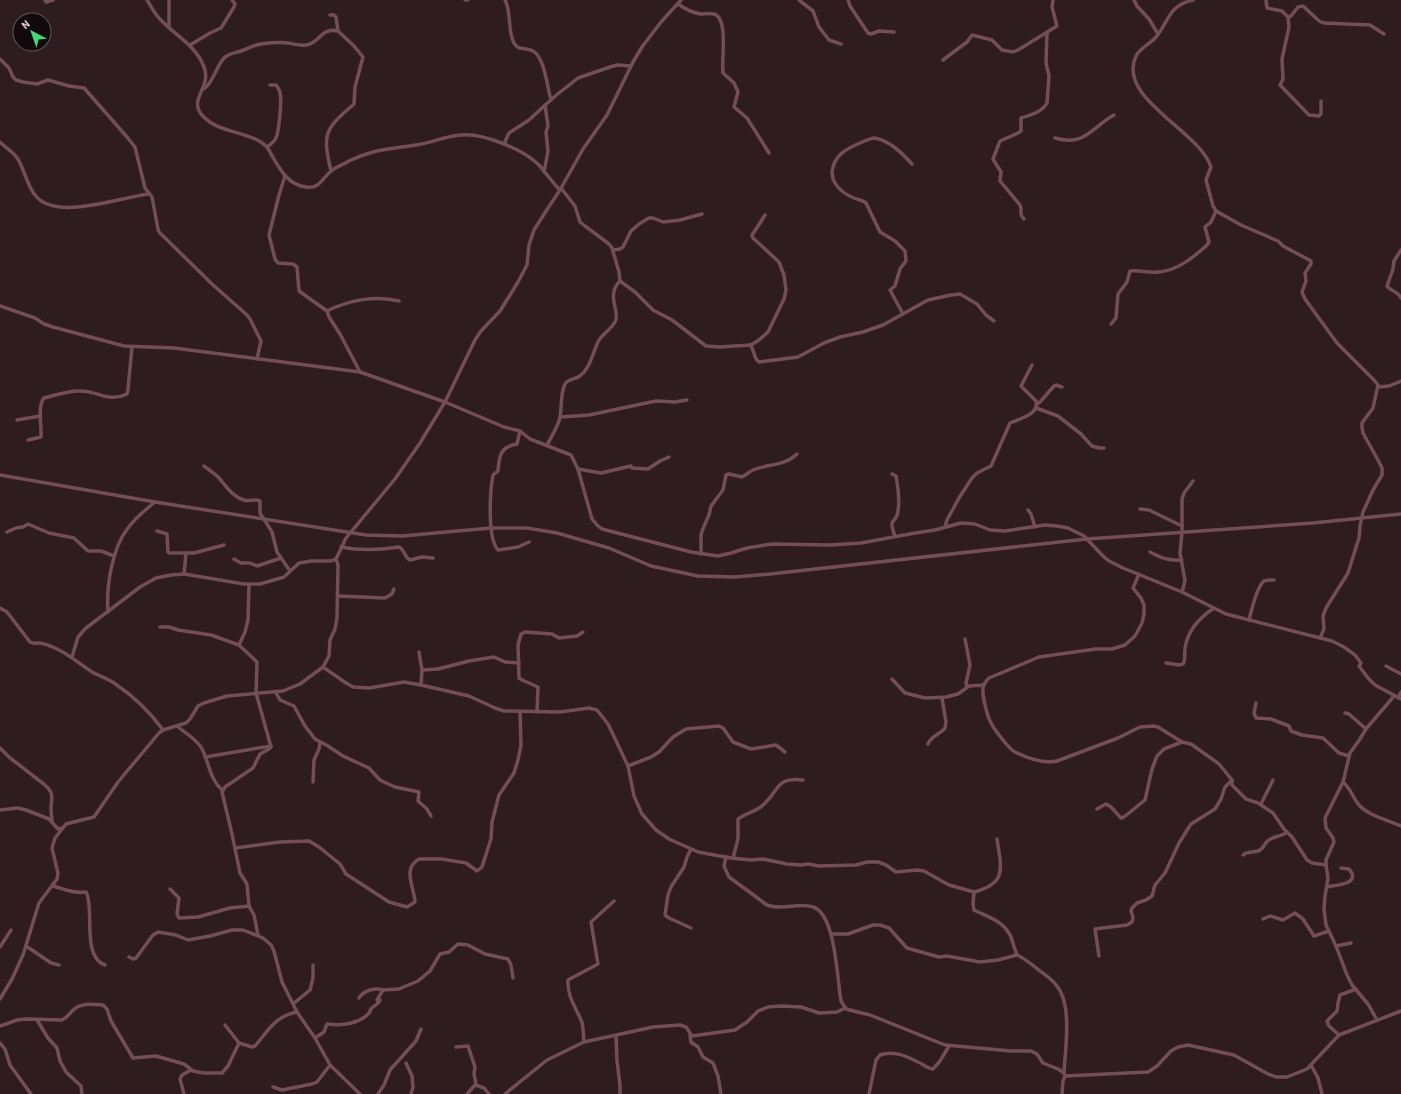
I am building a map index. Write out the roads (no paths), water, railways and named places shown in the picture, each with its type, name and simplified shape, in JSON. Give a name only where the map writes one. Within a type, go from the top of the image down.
[{"type":"street","points":[[45,0],[46,2],[53,0]]},
{"type":"street","points":[[147,0],[159,18],[198,54],[206,72],[206,83],[197,105],[200,112],[207,120],[219,127],[260,141],[267,147],[285,176],[296,184],[312,187],[320,183],[331,171],[354,159],[381,149],[415,145],[460,135],[479,136],[514,148],[534,161],[561,189],[575,206],[580,222],[609,244],[613,250],[620,282],[615,288],[614,292],[614,307],[617,315],[616,321],[598,342],[588,365],[581,376],[571,379],[566,383],[562,394],[561,417],[547,445]]},
{"type":"street","points":[[169,28],[170,0]]},
{"type":"street","points":[[190,45],[221,28],[234,7],[235,4],[232,0]]},
{"type":"street","points":[[505,0],[510,14],[511,32],[514,43],[517,47],[534,51],[541,59],[551,100]]},
{"type":"street","points":[[0,999],[16,970],[26,946],[39,903],[57,879],[58,873],[52,846],[55,838],[66,824],[92,818],[96,815],[118,782],[163,730],[188,721],[198,706],[202,703],[226,696],[276,692],[292,688],[323,667],[329,656],[330,640],[335,629],[337,618],[338,565],[336,559],[341,547],[350,533],[404,467],[445,402],[475,340],[481,331],[500,311],[526,269],[529,245],[534,230],[607,115],[642,47],[661,22],[681,0]]},
{"type":"street","points":[[799,0],[813,11],[819,27],[829,40],[841,44]]},
{"type":"street","points":[[848,0],[850,6],[868,33],[871,34],[879,31],[894,32]]},
{"type":"street","points":[[943,60],[967,42],[971,36],[990,39],[1000,49],[1012,52],[1019,50],[1056,27],[1058,24],[1052,7],[1053,0]]},
{"type":"street","points":[[1134,0],[1137,6],[1149,19],[1158,34]]},
{"type":"street","points":[[1194,0],[1184,2],[1174,9],[1167,17],[1158,34],[1137,54],[1135,60],[1134,78],[1145,97],[1198,146],[1208,161],[1211,167],[1206,180],[1216,211],[1241,225],[1278,241],[1283,246],[1311,261],[1311,264],[1305,273],[1306,281],[1302,292],[1305,299],[1332,338],[1374,380],[1378,387],[1373,408],[1362,423],[1362,427],[1363,433],[1382,468],[1382,475],[1367,502],[1361,519],[1359,538],[1348,573],[1326,608],[1323,616],[1324,629],[1320,638]]},
{"type":"street","points":[[1266,0],[1267,8],[1282,11],[1288,17],[1289,27],[1282,59],[1283,79],[1280,85],[1309,115],[1318,116],[1321,114],[1321,101]]},
{"type":"street","points":[[678,4],[692,12],[699,14],[715,14],[718,17],[723,28],[723,73],[734,83],[738,92],[734,107],[747,118],[769,153]]},
{"type":"street","points":[[1288,17],[1291,16],[1298,7],[1303,6],[1319,21],[1324,23],[1370,25],[1384,34]]},
{"type":"street","points":[[330,15],[334,15],[336,17],[338,31],[354,46],[362,58],[355,88],[354,104],[336,121],[327,133],[327,154],[331,171]]},
{"type":"street","points":[[203,89],[208,84],[223,59],[229,54],[262,44],[311,43],[323,33],[328,31],[338,31]]},
{"type":"street","points":[[1024,219],[1021,215],[1020,205],[1000,181],[1001,172],[993,159],[1000,141],[1021,131],[1021,118],[1035,113],[1047,103],[1049,76],[1046,63],[1047,33]]},
{"type":"street","points":[[0,59],[9,68],[13,78],[16,80],[37,84],[48,80],[85,89],[128,137],[135,147],[144,184],[152,197],[158,229],[161,234],[250,319],[261,341],[257,359]]},
{"type":"street","points":[[504,144],[509,133],[529,120],[581,76],[617,65],[631,66]]},
{"type":"street","points":[[267,147],[274,142],[277,136],[281,104],[278,88],[276,85],[270,85]]},
{"type":"street","points":[[544,172],[548,151],[546,132],[548,126],[545,105]]},
{"type":"street","points":[[1055,138],[1065,140],[1082,138],[1094,131],[1114,115]]},
{"type":"street","points":[[904,314],[890,290],[895,286],[900,269],[906,261],[905,251],[895,241],[880,232],[866,202],[849,196],[835,184],[832,175],[834,161],[838,157],[854,146],[868,139],[874,138],[895,147],[912,164]]},
{"type":"street","points":[[0,142],[19,160],[34,194],[41,202],[63,208],[102,203],[149,194]]},
{"type":"street","points":[[285,176],[269,235],[275,259],[278,263],[295,265],[298,268],[298,291],[327,311],[360,372]]},
{"type":"street","points":[[1111,324],[1116,318],[1118,294],[1127,282],[1130,271],[1167,271],[1184,263],[1208,245],[1209,242],[1205,227],[1211,222],[1216,211]]},
{"type":"street","points":[[613,250],[623,248],[631,231],[649,218],[663,222],[680,220],[702,214]]},
{"type":"street","points":[[620,282],[635,292],[653,310],[672,320],[706,346],[720,347],[751,345],[768,332],[786,294],[786,283],[781,266],[776,259],[753,238],[752,235],[762,220],[761,221],[761,218],[765,215]]},
{"type":"street","points":[[1401,250],[1394,261],[1387,286],[1396,291],[1401,298]]},
{"type":"street","points":[[751,345],[756,359],[759,362],[798,357],[824,343],[850,334],[876,328],[928,300],[959,294],[980,306],[986,315],[994,321]]},
{"type":"street","points":[[327,311],[365,300],[384,298],[399,301]]},
{"type":"street","points":[[0,306],[35,318],[44,324],[53,327],[117,344],[132,347],[174,348],[360,372],[445,402],[504,427],[520,431],[530,439],[571,455],[578,469],[592,519],[599,527],[669,547],[702,554],[718,556],[747,548],[772,544],[831,545],[861,543],[945,528],[966,522],[995,531],[1011,531],[1052,525],[1068,528],[1081,534],[1109,561],[1182,592],[1226,614],[1320,638],[1344,647],[1355,655],[1361,663],[1359,666],[1375,685],[1398,697]]},
{"type":"street","points":[[28,440],[41,437],[40,416],[42,400],[44,398],[79,390],[88,391],[106,397],[126,394],[128,389],[132,347]]},
{"type":"street","points":[[1032,365],[1021,386],[1036,401],[1037,404]]},
{"type":"street","points":[[1378,387],[1389,386],[1401,381]]},
{"type":"street","points":[[945,528],[946,520],[972,478],[977,473],[991,466],[1010,423],[1028,415],[1036,408],[1037,404],[1054,386],[1056,385],[1062,387]]},
{"type":"street","points":[[561,417],[589,415],[656,401],[675,402],[687,400]]},
{"type":"street","points":[[1036,408],[1058,416],[1081,434],[1092,446],[1104,448]]},
{"type":"street","points":[[17,420],[40,416]]},
{"type":"street","points":[[520,431],[517,444],[510,446],[500,455],[498,460],[498,471],[492,477],[490,510],[491,528],[495,546],[498,550],[518,547],[529,542]]},
{"type":"street","points":[[702,554],[702,531],[711,506],[723,490],[726,475],[729,474],[742,477],[755,469],[782,463],[792,459],[797,454]]},
{"type":"street","points":[[578,469],[602,473],[631,466],[632,468],[648,469],[669,457]]},
{"type":"street","points":[[204,466],[220,478],[229,491],[240,498],[244,500],[256,499],[260,501],[260,513],[272,532],[275,547],[290,571]]},
{"type":"street","points":[[892,474],[896,476],[899,500],[898,515],[892,521],[891,526],[895,536]]},
{"type":"street","points":[[0,475],[155,502],[350,533],[402,536],[491,528],[527,528],[557,533],[609,548],[651,566],[698,576],[735,577],[770,574],[1087,539],[1361,519],[1401,514]]},
{"type":"street","points":[[1182,592],[1185,581],[1180,553],[1182,532],[1182,499],[1184,493],[1193,481]]},
{"type":"street","points":[[108,612],[108,590],[114,556],[127,528],[141,513],[155,502]]},
{"type":"street","points":[[1140,509],[1149,510],[1182,526]]},
{"type":"street","points":[[1028,510],[1031,514],[1035,527]]},
{"type":"street","points":[[7,532],[28,524],[49,533],[74,538],[88,550],[101,551],[114,556]]},
{"type":"street","points":[[157,531],[167,534],[168,552],[197,552],[224,545]]},
{"type":"street","points":[[341,547],[366,550],[399,547],[403,550],[406,558],[410,560],[422,557],[433,558]]},
{"type":"street","points":[[1150,552],[1169,560],[1182,560]]},
{"type":"street","points":[[184,574],[186,553]]},
{"type":"street","points":[[234,559],[240,563],[250,563],[257,566],[281,558]]},
{"type":"street","points":[[72,657],[81,633],[90,624],[140,587],[156,578],[184,574],[249,585],[260,584],[279,580],[296,565],[304,562],[331,561],[336,559]]},
{"type":"street","points":[[1139,574],[1133,588],[1141,598],[1144,605],[1144,614],[1135,636],[1125,645],[1112,649],[1096,649],[1039,657],[989,678],[983,688],[985,702],[991,722],[1014,752],[1041,761],[1050,762],[1118,738],[1140,727],[1158,727],[1182,742],[1191,744],[1219,764],[1232,780],[1232,785],[1246,799],[1261,804],[1273,813],[1292,837],[1307,860],[1312,863],[1326,865]]},
{"type":"street","points":[[1248,620],[1261,585],[1266,581],[1274,580]]},
{"type":"street","points":[[239,645],[245,632],[248,620],[249,585]]},
{"type":"street","points":[[338,596],[386,598],[392,594],[394,589]]},
{"type":"street","points":[[0,608],[7,612],[30,642],[33,644],[39,643],[52,646],[72,657],[92,672],[113,682],[142,706],[163,730]]},
{"type":"street","points":[[1166,663],[1179,665],[1183,664],[1185,660],[1187,639],[1192,629],[1197,622],[1214,608]]},
{"type":"street","points":[[160,627],[169,627],[178,630],[211,635],[239,645],[257,662],[256,693],[271,746]]},
{"type":"street","points":[[537,712],[538,688],[536,685],[520,680],[519,638],[522,633],[525,632],[550,634],[559,638],[578,636],[583,632]]},
{"type":"street","points":[[965,639],[970,665],[966,683],[967,686]]},
{"type":"street","points":[[419,652],[422,670],[421,684]]},
{"type":"street","points":[[422,670],[431,670],[456,663],[494,658],[504,662],[519,663]]},
{"type":"street","points":[[1386,666],[1401,674]]},
{"type":"street","points":[[323,667],[346,684],[357,688],[369,688],[404,682],[421,684],[469,696],[500,710],[520,712],[560,712],[589,708],[597,710],[608,724],[628,766],[634,796],[642,814],[662,834],[677,843],[698,852],[733,858],[763,860],[794,865],[856,865],[867,862],[878,862],[886,865],[896,872],[917,870],[924,871],[949,885],[974,892],[987,888],[1000,876],[1001,864],[997,840]]},
{"type":"street","points":[[892,679],[905,693],[925,698],[942,698],[958,694],[967,686],[984,685]]},
{"type":"street","points":[[276,692],[280,700],[294,706],[304,726],[315,739],[343,756],[369,768],[380,780],[395,787],[419,792],[418,801],[427,809],[431,816]]},
{"type":"street","points":[[1377,1020],[1368,1004],[1347,975],[1326,925],[1324,909],[1328,872],[1326,860],[1334,842],[1326,828],[1325,818],[1343,782],[1349,756],[1366,729],[1398,697],[1401,692]]},
{"type":"street","points":[[928,744],[931,737],[939,734],[945,728],[946,722],[942,698]]},
{"type":"street","points":[[1256,704],[1254,713],[1256,718],[1271,719],[1289,726],[1291,730],[1302,735],[1323,738],[1339,753],[1349,756]]},
{"type":"street","points":[[235,848],[280,842],[309,841],[340,864],[345,873],[384,898],[398,905],[407,907],[415,902],[409,875],[412,865],[419,859],[442,859],[466,863],[477,871],[482,867],[491,839],[492,822],[499,795],[514,773],[520,751],[520,712]]},
{"type":"street","points":[[1345,713],[1349,714],[1366,729]]},
{"type":"street","points":[[177,726],[197,743],[205,757],[214,781],[222,790],[240,873],[246,884],[249,906],[254,915],[258,935]]},
{"type":"street","points":[[628,766],[660,752],[679,732],[692,728],[719,726],[733,742],[750,749],[776,745],[786,752]]},
{"type":"street","points":[[313,782],[314,760],[319,749],[320,742]]},
{"type":"street","points":[[1097,809],[1106,804],[1111,807],[1121,818],[1124,818],[1146,800],[1152,769],[1157,756],[1164,749],[1182,742]]},
{"type":"street","points":[[205,757],[271,746]]},
{"type":"street","points":[[222,790],[253,768],[259,755],[270,749],[271,746]]},
{"type":"street","points":[[0,748],[9,757],[50,789],[52,798],[52,822]]},
{"type":"street","points":[[733,858],[738,839],[738,819],[763,806],[786,780],[803,780]]},
{"type":"street","points":[[1099,956],[1096,929],[1127,925],[1132,922],[1132,908],[1137,902],[1146,900],[1152,896],[1155,885],[1165,873],[1179,844],[1191,824],[1215,809],[1221,799],[1225,787],[1232,780]]},
{"type":"street","points":[[1261,804],[1273,780]]},
{"type":"street","points":[[1343,782],[1352,792],[1362,808],[1401,826]]},
{"type":"street","points":[[0,810],[13,808],[23,809],[49,819],[58,829],[63,828]]},
{"type":"street","points":[[1243,856],[1248,852],[1258,851],[1263,848],[1269,840],[1287,832]]},
{"type":"street","points":[[691,849],[684,867],[669,891],[665,915],[691,928]]},
{"type":"street","points":[[726,857],[724,866],[729,877],[767,905],[774,908],[814,907],[825,916],[834,942],[841,1001],[844,1008]]},
{"type":"street","points":[[1327,887],[1347,883],[1352,879],[1350,870],[1341,868]]},
{"type":"street","points":[[54,882],[53,886],[78,893],[86,892],[91,913],[90,936],[93,954],[99,962],[105,965]]},
{"type":"street","points":[[170,890],[179,898],[177,914],[179,918],[198,917],[230,908],[249,906]]},
{"type":"street","points":[[974,892],[973,909],[1000,923],[1006,929],[1011,937],[1017,956]]},
{"type":"street","points":[[584,1042],[582,1023],[570,1000],[568,980],[598,964],[591,922],[614,901]]},
{"type":"street","points":[[1263,919],[1270,916],[1283,920],[1295,913],[1303,919],[1314,936],[1329,931]]},
{"type":"street","points":[[831,934],[848,934],[873,925],[880,925],[889,928],[907,948],[929,955],[939,957],[947,956],[980,962],[994,961],[1017,956],[1027,960],[1057,986],[1066,1011],[1065,1074],[1062,1094]]},
{"type":"street","points":[[0,947],[10,930]]},
{"type":"street","points":[[129,957],[133,959],[136,958],[156,933],[176,935],[188,940],[232,930],[243,930],[258,935],[271,945],[282,982],[297,1012],[315,1038],[330,1065],[360,1094]]},
{"type":"street","points":[[1336,946],[1351,943]]},
{"type":"street","points":[[359,998],[362,994],[373,989],[377,988],[383,990],[399,988],[418,981],[429,972],[440,954],[449,952],[458,944],[468,945],[485,954],[508,958],[512,968],[513,978]]},
{"type":"street","points":[[26,946],[52,963],[58,965]]},
{"type":"street","points":[[294,1004],[310,990],[313,978],[313,965]]},
{"type":"street","points":[[1337,1037],[1327,1021],[1337,1011],[1340,995],[1356,989]]},
{"type":"street","points":[[315,1038],[324,1032],[327,1024],[354,1023],[370,1012],[380,1000],[377,1000],[383,990]]},
{"type":"street","points":[[0,1026],[17,1020],[26,1019],[63,1020],[74,1009],[81,1005],[104,1005],[132,1058],[156,1056],[184,1064],[191,1070],[204,1073],[223,1072],[228,1066],[239,1043]]},
{"type":"street","points":[[690,1035],[696,1036],[735,1030],[758,1012],[768,1007],[801,1007],[819,1013],[837,1012],[844,1008],[870,1014],[949,1046],[1011,1051],[1031,1051],[1037,1054],[1043,1063],[1058,1069],[1065,1074],[1148,1072],[1158,1066],[1171,1051],[1178,1047],[1188,1045],[1234,1055],[1276,1077],[1287,1078],[1307,1069],[1337,1037],[1401,1011]]},
{"type":"street","points":[[225,1025],[239,1043],[252,1047],[255,1046],[278,1019],[297,1012]]},
{"type":"street","points":[[37,1020],[48,1038],[57,1048],[60,1062],[66,1072],[81,1086],[82,1094]]},
{"type":"street","points":[[504,1094],[547,1060],[584,1042],[653,1027],[680,1025],[686,1027],[690,1035],[691,1042],[698,1048],[703,1057],[713,1063],[722,1094]]},
{"type":"street","points":[[378,1094],[384,1085],[390,1070],[402,1056],[406,1054],[416,1041],[421,1029]]},
{"type":"street","points":[[616,1036],[620,1094]]},
{"type":"street","points":[[0,1043],[6,1049],[10,1064],[31,1094]]},
{"type":"street","points":[[456,1047],[469,1046],[475,1067],[474,1074],[476,1085]]},
{"type":"street","points":[[869,1094],[876,1060],[880,1055],[904,1055],[928,1068],[933,1068],[940,1061],[949,1046]]},
{"type":"street","points":[[406,1063],[406,1066],[412,1076],[413,1087],[411,1094]]},
{"type":"street","points":[[273,1088],[282,1090],[312,1084],[319,1080],[330,1065]]},
{"type":"street","points":[[1311,1065],[1318,1078],[1322,1092],[1317,1094]]},
{"type":"street","points":[[184,1094],[180,1079],[191,1070]]},
{"type":"street","points":[[467,1094],[476,1085]]},
{"type":"street","points":[[476,1085],[484,1088],[489,1094]]}]
